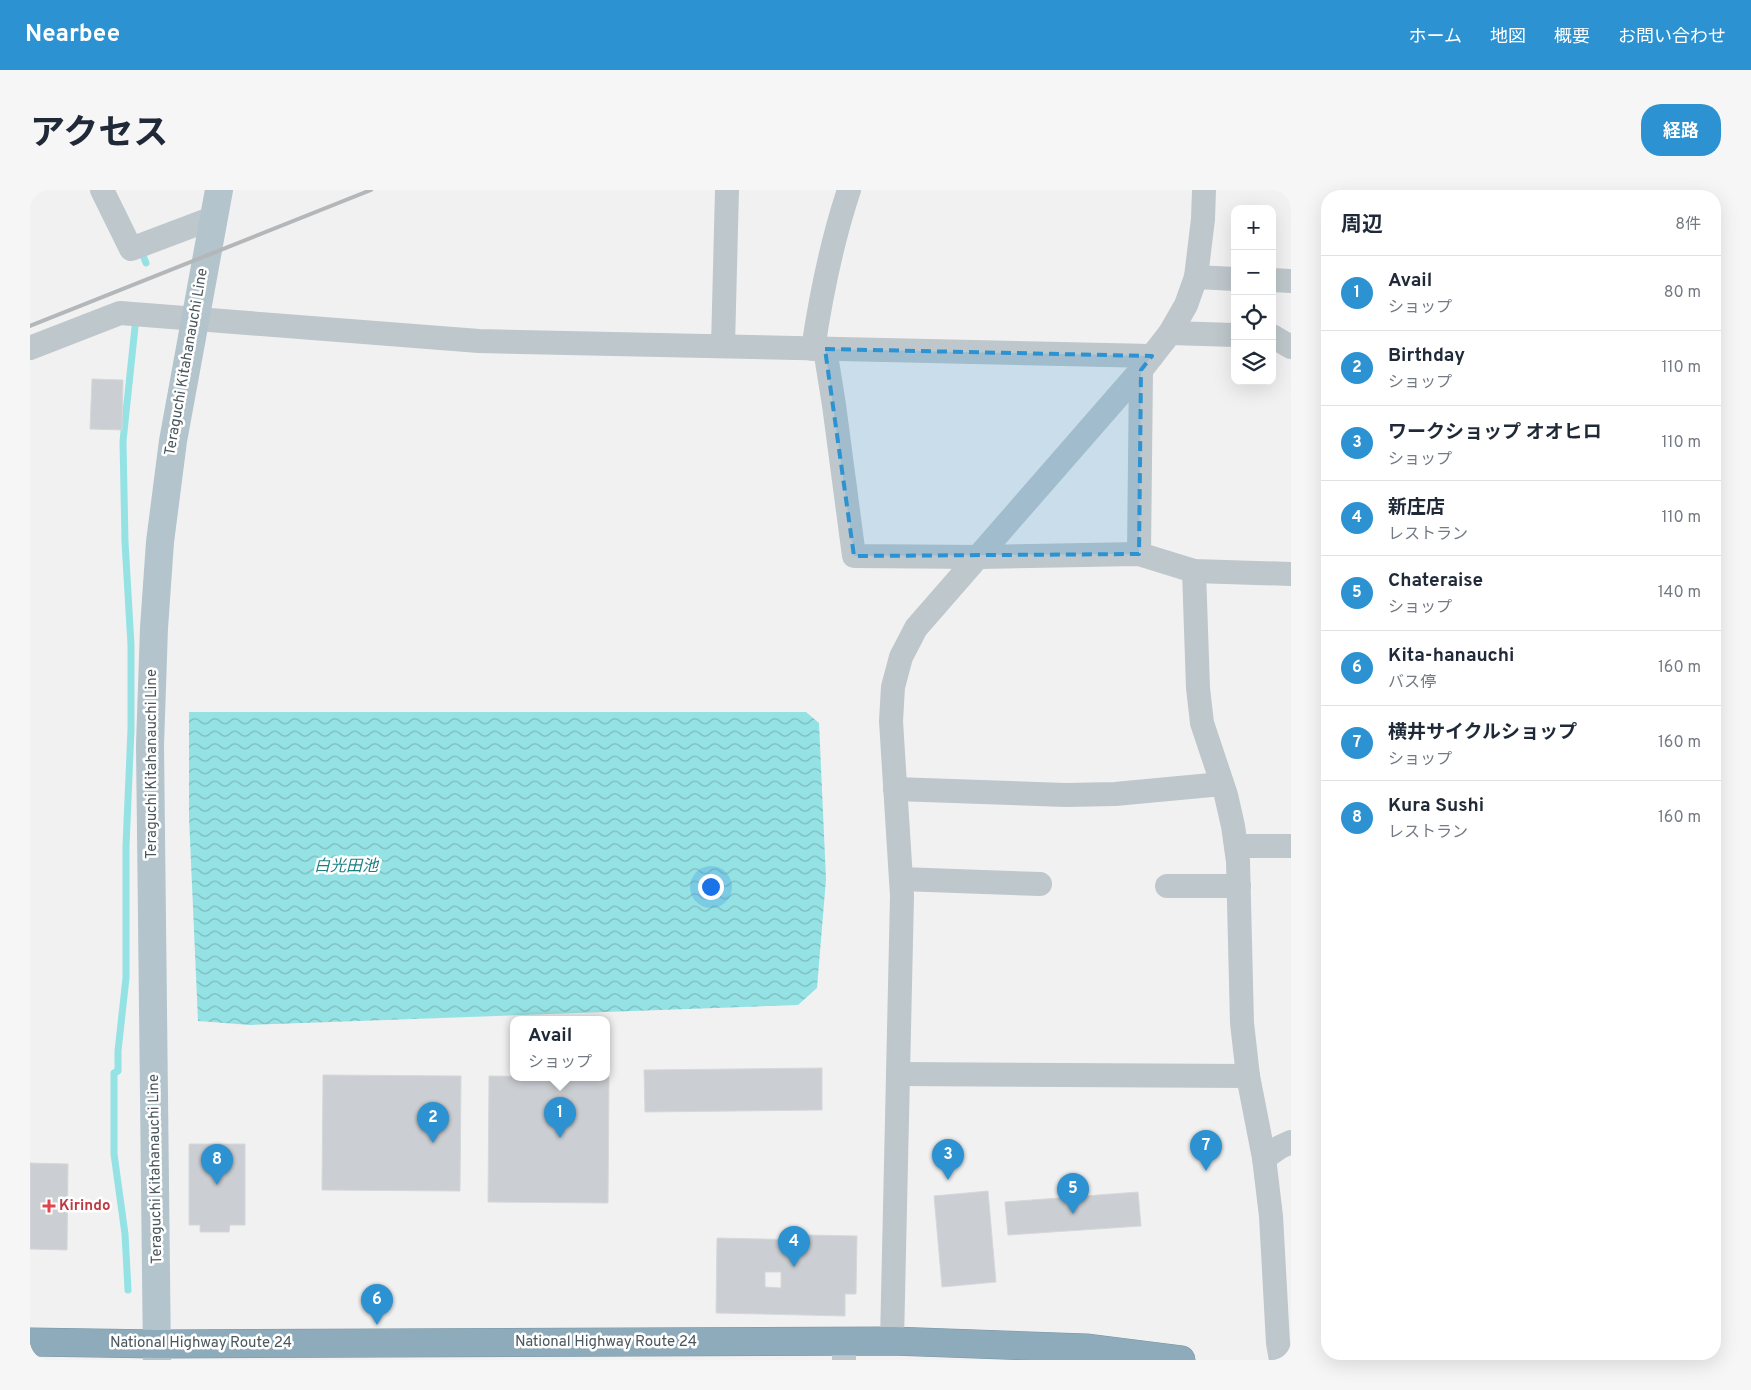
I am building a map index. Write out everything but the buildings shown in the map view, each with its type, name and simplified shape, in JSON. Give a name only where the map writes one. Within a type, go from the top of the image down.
[{"type":"highway","name":"National Highway Route 24","points":[[30,1342],[157,1352],[844,1351],[892,1342],[1086,1348],[1181,1360]]},
{"type":"main road","name":"Teraguchi Kitahanauchi Line","points":[[157,1352],[150,745],[154,628],[160,542],[173,441],[219,190]]},
{"type":"street","points":[[102,190],[131,249],[213,218]]},
{"type":"street","points":[[723,346],[727,190]]},
{"type":"street","points":[[849,190],[834,243],[820,308],[819,349],[834,406],[854,556],[980,557],[1139,554],[1194,571],[1291,574]]},
{"type":"street","points":[[892,1342],[901,879],[891,721],[893,687],[901,657],[916,628],[980,557],[1147,363],[1170,333],[1186,305],[1196,277],[1203,219],[1204,190]]},
{"type":"street","points":[[1196,277],[1231,279]]},
{"type":"street","points":[[1276,280],[1291,281]]},
{"type":"street","points":[[30,348],[120,313],[480,341],[819,349],[1147,363]]},
{"type":"street","points":[[1170,333],[1231,335]]},
{"type":"street","points":[[1276,339],[1291,348]]},
{"type":"street","points":[[1139,554],[1147,363]]},
{"type":"street","points":[[1194,571],[1198,688],[1202,723],[1228,803],[1236,846],[1239,886],[1242,1024],[1248,1076],[1264,1158],[1271,1216],[1276,1320],[1281,1360]]},
{"type":"street","points":[[895,789],[1066,795],[1115,794],[1222,784]]},
{"type":"street","points":[[1236,846],[1291,846]]},
{"type":"street","points":[[901,879],[1040,884]]},
{"type":"street","points":[[1167,886],[1239,886]]},
{"type":"street","points":[[898,1074],[1248,1076]]},
{"type":"street","points":[[1264,1158],[1291,1142]]},
{"type":"highlighted area","points":[[825,349],[1152,356],[1141,370],[1139,554],[854,556]]},
{"type":"water","name":"白光田池","points":[[189,712],[806,712],[819,723],[826,879],[817,988],[798,1005],[250,1025],[198,1021],[189,817]]},
{"type":"waterway","points":[[142,253],[146,263]]},
{"type":"waterway","points":[[128,1290],[125,1234],[114,1154],[114,1073],[118,1071],[118,1051],[126,978],[126,846],[131,729],[131,645],[125,542],[123,441],[135,327]]},
{"type":"railway","points":[[30,326],[371,190]]},
{"type":"place","name":"Avail","points":[[560,1138]]},
{"type":"place","name":"Birthday","points":[[433,1143]]},
{"type":"place","name":"横井サイクルショップ","points":[[1206,1171]]},
{"type":"place","name":"ワークショップ オオヒロ","points":[[948,1180]]},
{"type":"place","name":"Kura Sushi","points":[[217,1185]]},
{"type":"place","name":"Kirindo","points":[[49,1206]]},
{"type":"place","name":"Chateraise","points":[[1073,1214]]},
{"type":"place","name":"新庄店","points":[[794,1267]]},
{"type":"place","name":"Kita-hanauchi","points":[[377,1325]]}]
